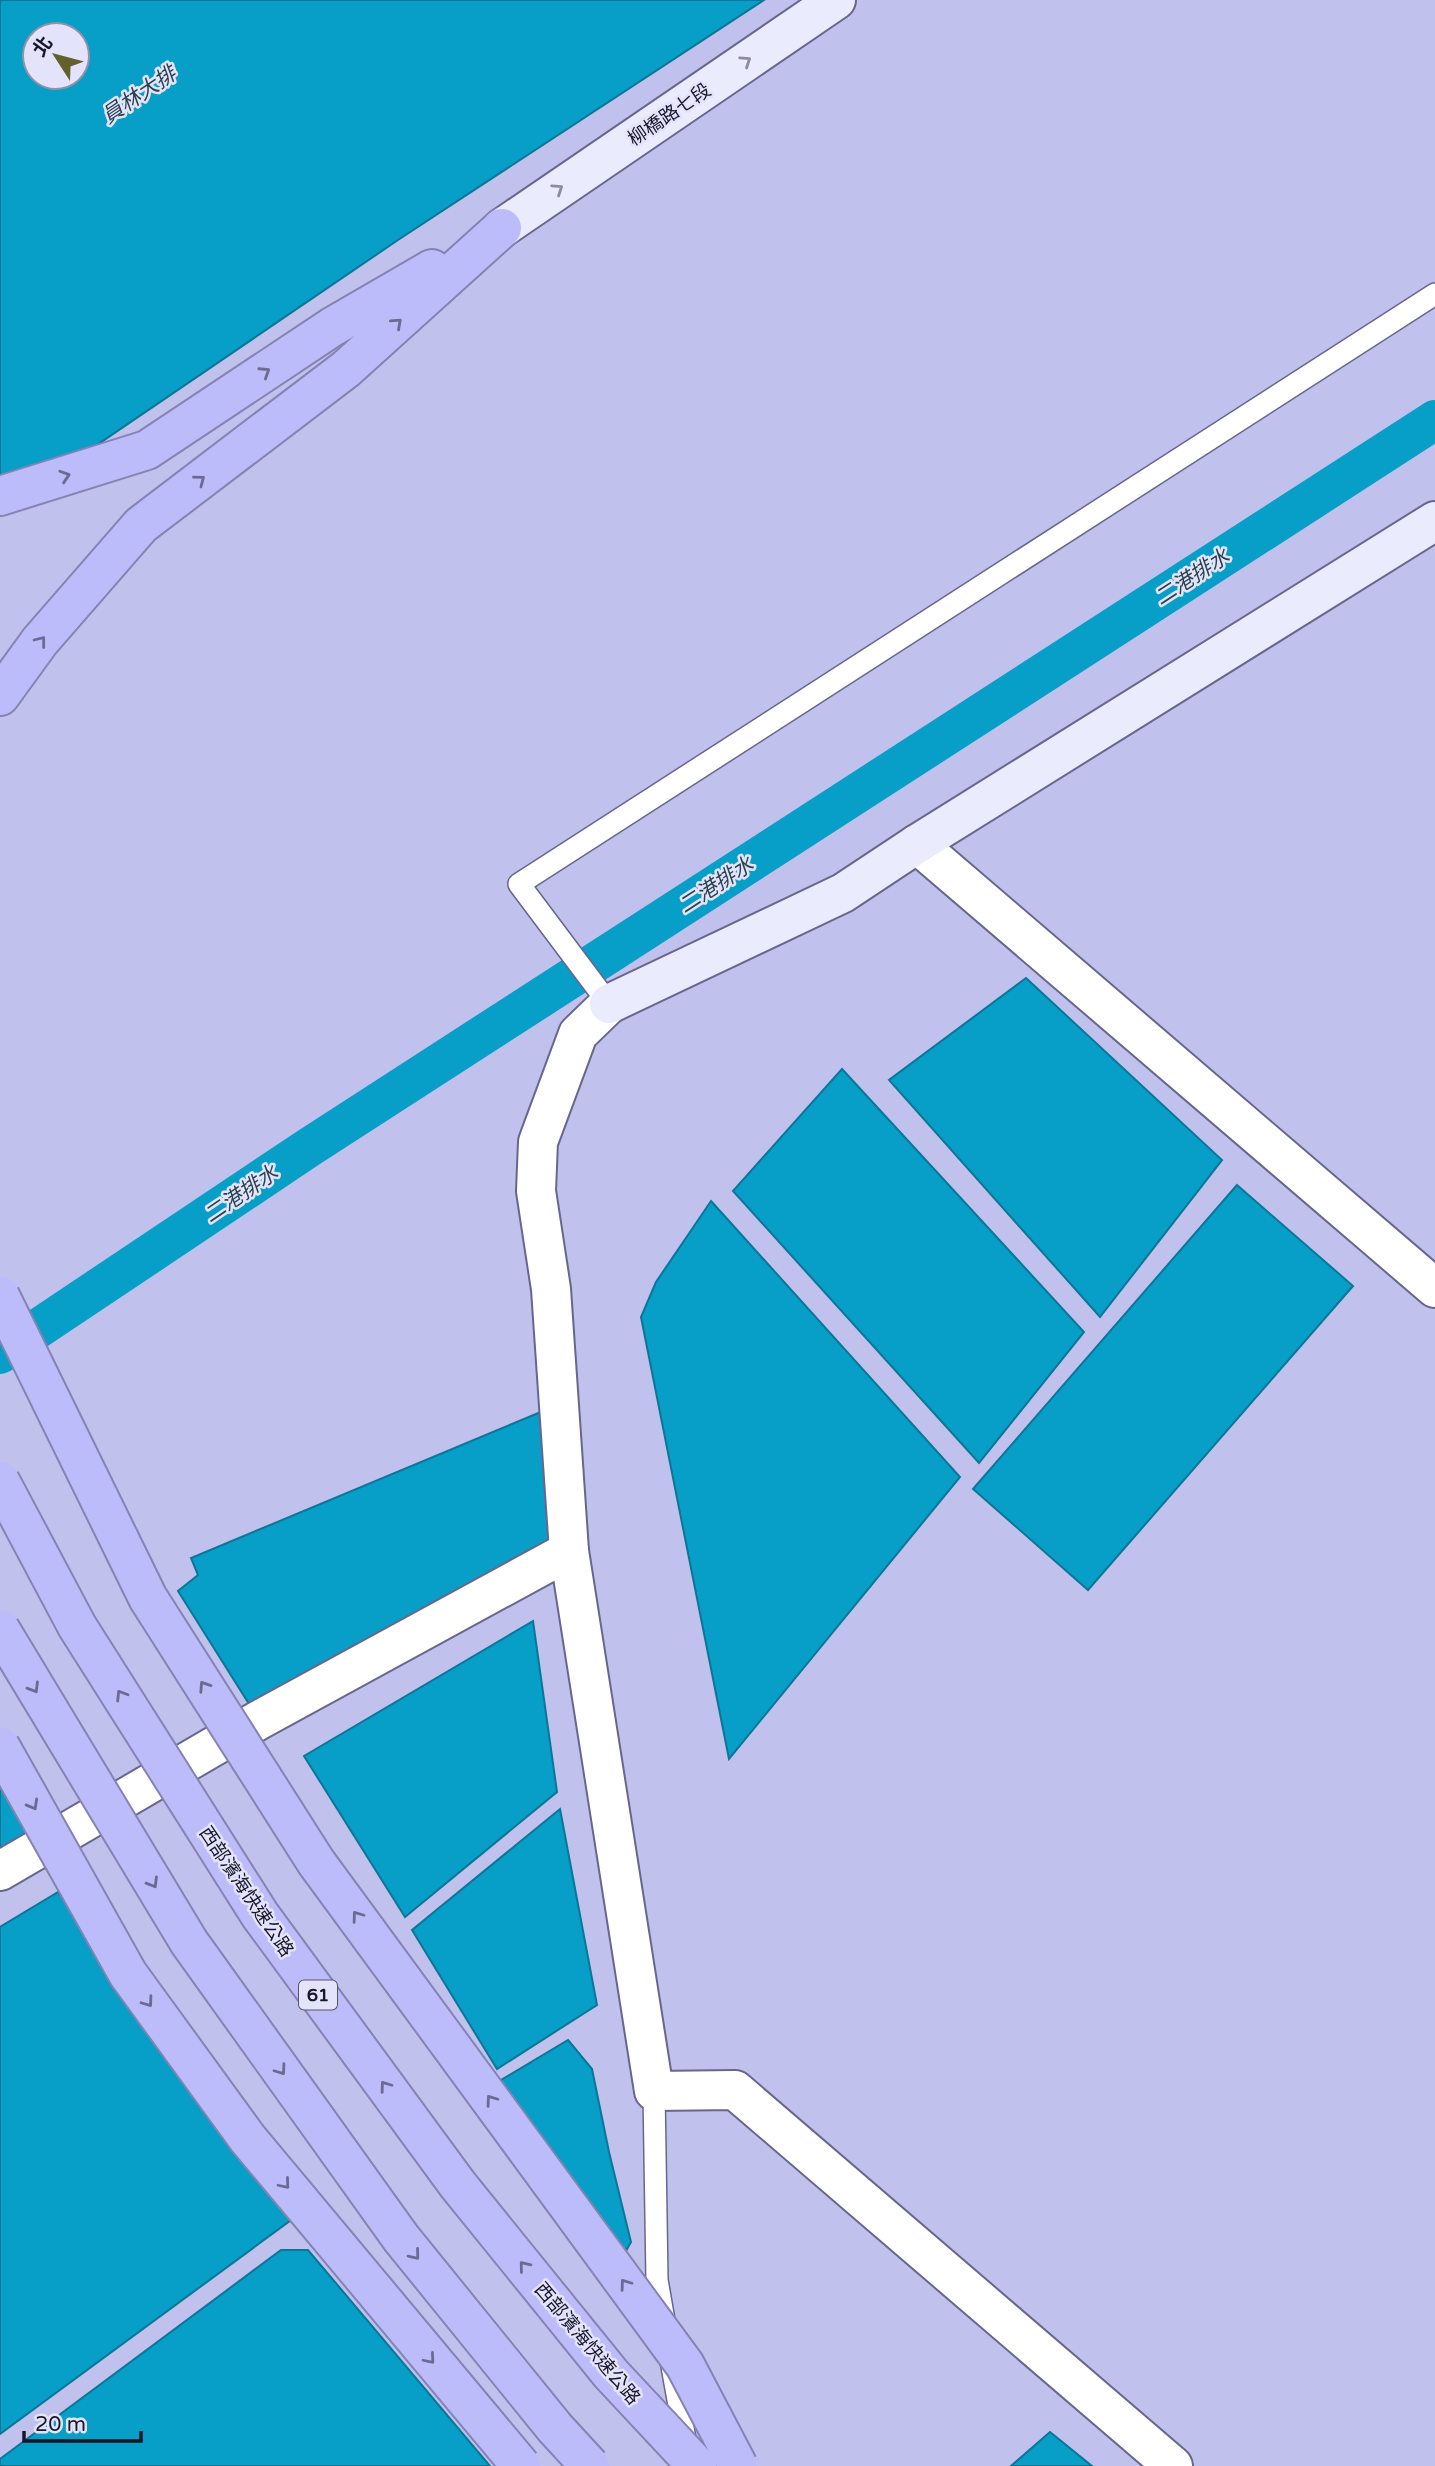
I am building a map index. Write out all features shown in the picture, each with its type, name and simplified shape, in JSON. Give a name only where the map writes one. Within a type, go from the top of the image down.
[{"type":"highway","points":[[0,496],[147,450],[332,327],[502,228]]},
{"type":"highway","points":[[0,696],[40,640],[141,525],[346,369],[502,228]]},
{"type":"highway","points":[[0,1296],[148,1598],[316,1861],[685,2365],[738,2466]]},
{"type":"highway","name":"西部濱海快速公路","points":[[0,1481],[77,1626],[260,1915],[458,2185],[611,2374],[696,2466]]},
{"type":"highway","points":[[0,1629],[189,1942],[401,2238],[555,2428],[590,2466]]},
{"type":"highway","points":[[0,1746],[128,1974],[248,2139],[520,2466]]},
{"type":"street","name":"柳橋路七段","points":[[502,228],[836,0]]},
{"type":"street","points":[[1173,2466],[734,2090],[654,2091],[569,1551],[551,1289],[536,1191],[538,1142],[578,1034],[609,1004],[843,893],[917,844],[1435,521]]},
{"type":"street","points":[[917,844],[1435,1288]]},
{"type":"street","points":[[0,1871],[259,1720],[569,1551]]},
{"type":"lane","points":[[609,1004],[519,884],[1435,294]]},
{"type":"lane","points":[[654,2091],[657,2280],[689,2466]]},
{"type":"water","name":"員林大排","points":[[0,0],[764,0],[398,240],[0,511]]},
{"type":"water","points":[[1026,978],[1222,1160],[1100,1317],[889,1080]]},
{"type":"water","points":[[842,1069],[1084,1332],[979,1463],[733,1191]]},
{"type":"water","points":[[1237,1185],[1353,1286],[1088,1590],[973,1489]]},
{"type":"water","points":[[711,1201],[960,1477],[729,1759],[641,1317],[656,1282]]},
{"type":"water","points":[[560,1404],[569,1551],[259,1720],[178,1591],[198,1575],[191,1558]]},
{"type":"water","points":[[533,1621],[557,1792],[405,1917],[304,1756]]},
{"type":"water","points":[[0,1765],[51,1842],[0,1871]]},
{"type":"water","points":[[560,1809],[597,2005],[497,2069],[412,1930]]},
{"type":"water","points":[[58,1892],[313,2204],[0,2434],[0,1927]]},
{"type":"water","points":[[568,2040],[592,2069],[631,2242],[615,2270],[496,2083]]},
{"type":"water","points":[[281,2250],[308,2250],[490,2466],[0,2466],[0,2459]]},
{"type":"water","points":[[1050,2432],[1092,2466],[1011,2466]]},
{"type":"waterway","name":"二港排水","points":[[0,1354],[308,1148],[1435,420]]}]
